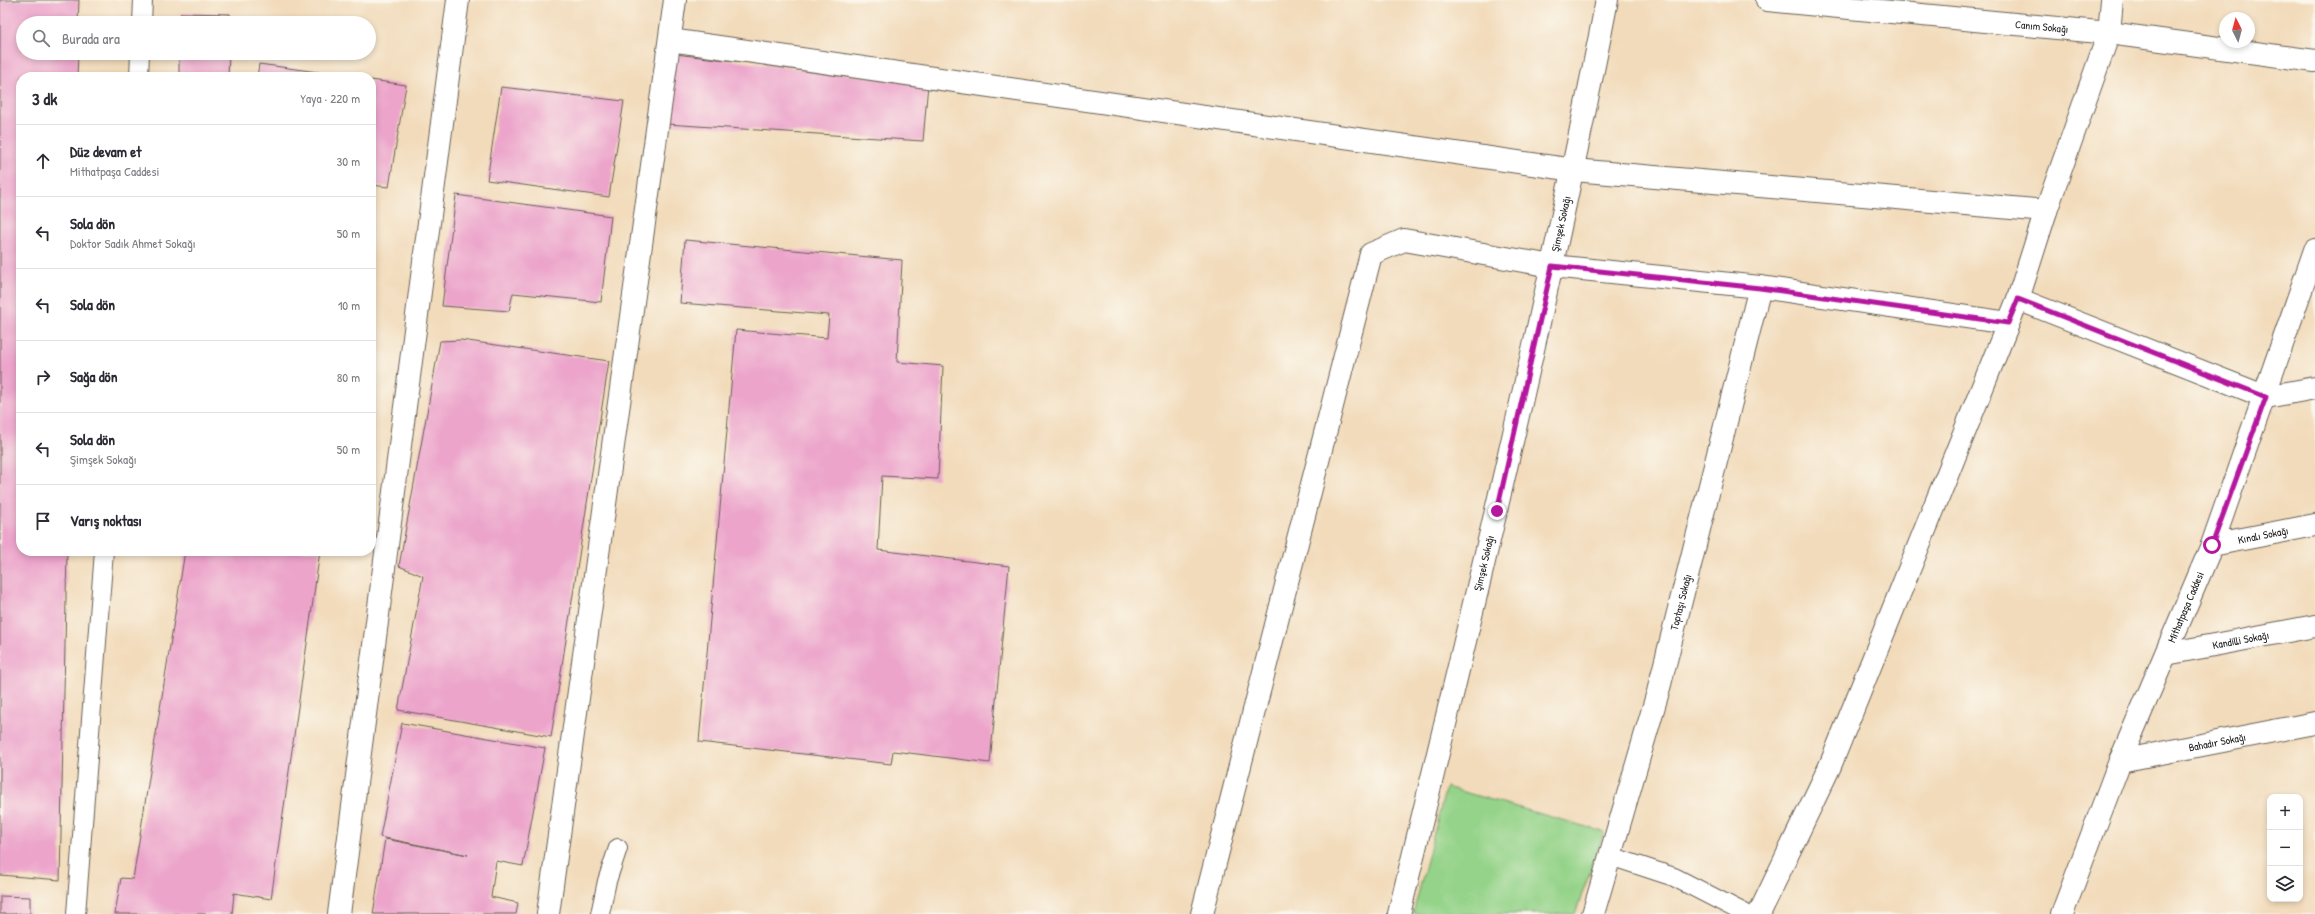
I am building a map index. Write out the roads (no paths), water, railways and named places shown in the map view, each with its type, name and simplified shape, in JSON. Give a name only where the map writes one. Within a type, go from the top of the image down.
[{"type":"street","points":[[340,914],[458,0]]},
{"type":"street","points":[[548,914],[675,0]]},
{"type":"street","name":"Şimşek Sokağı","points":[[1399,914],[1497,511],[1574,170],[1607,0]]},
{"type":"street","name":"Canım Sokağı","points":[[1767,0],[2109,33],[2315,61]]},
{"type":"street","points":[[1760,914],[1830,766],[2018,299],[2046,211],[2109,33],[2112,0]]},
{"type":"street","points":[[670,40],[1574,170],[2046,211]]},
{"type":"street","points":[[1202,914],[1371,254],[1404,240],[1552,266],[1760,288],[2008,323]]},
{"type":"street","name":"Mithatpaşa Caddesi","points":[[2062,914],[2120,761],[2212,545],[2266,397],[2315,250]]},
{"type":"street","name":"Toptaşı Sokağı","points":[[1592,914],[1658,692],[1760,288]]},
{"type":"street","points":[[2018,299],[2266,397],[2315,388]]},
{"type":"street","name":"Kınalı Sokağı","points":[[2212,545],[2315,525]]},
{"type":"street","name":"Kandilli Sokağı","points":[[2166,654],[2315,626]]},
{"type":"street","name":"Bahadır Sokağı","points":[[2120,761],[2315,723]]},
{"type":"lane","points":[[142,0],[142,16]]},
{"type":"lane","points":[[139,72],[140,60]]},
{"type":"lane","points":[[76,914],[104,556]]},
{"type":"lane","points":[[600,914],[607,881],[618,848]]},
{"type":"lane","points":[[1610,856],[1674,877],[1746,914]]}]
